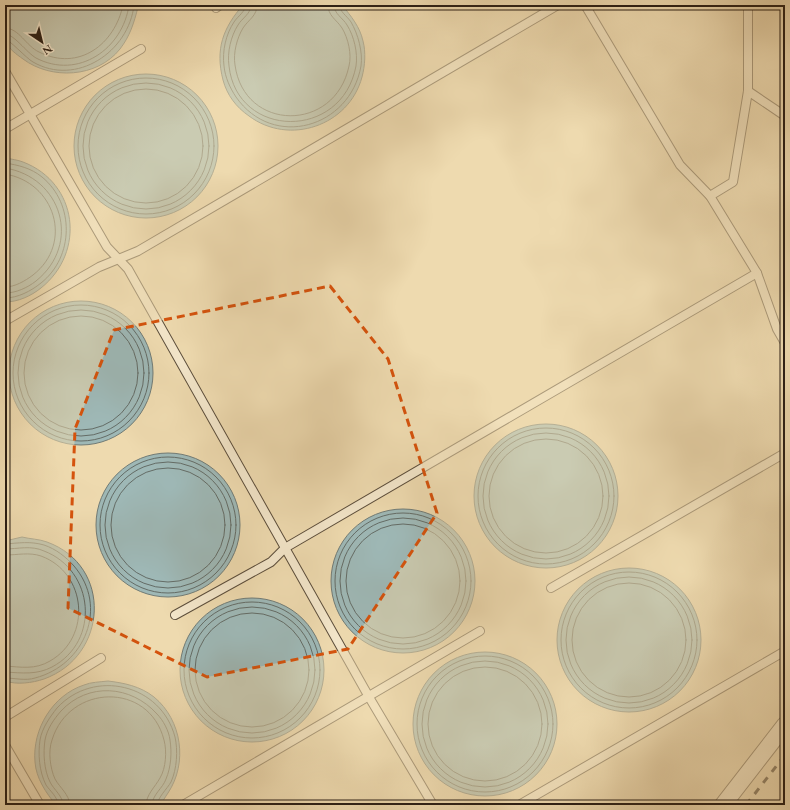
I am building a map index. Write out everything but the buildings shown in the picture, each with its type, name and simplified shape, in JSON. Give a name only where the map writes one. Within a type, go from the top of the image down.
[{"type":"street","points":[[723,805],[785,725]]},
{"type":"lane","points":[[5,321],[99,267],[119,260],[145,247],[558,5]]},
{"type":"lane","points":[[585,5],[680,165],[710,196],[757,273],[777,329],[785,343]]},
{"type":"lane","points":[[710,196],[733,182],[748,91],[748,5]]},
{"type":"lane","points":[[5,129],[141,49]]},
{"type":"lane","points":[[5,71],[107,247],[128,269],[369,697],[433,805]]},
{"type":"lane","points":[[748,91],[785,116]]},
{"type":"lane","points":[[175,616],[272,562],[285,548],[757,273]]},
{"type":"lane","points":[[551,588],[785,452]]},
{"type":"lane","points":[[183,805],[480,631]]},
{"type":"lane","points":[[519,805],[785,651]]},
{"type":"lane","points":[[5,717],[101,658]]},
{"type":"lane","points":[[5,745],[40,805]]},
{"type":"highlighted area","points":[[330,286],[388,359],[437,513],[348,649],[207,677],[68,608],[75,429],[114,330]]},
{"type":"water","points":[[5,5],[138,5],[138,7],[129,34],[120,49],[110,59],[99,66],[87,70],[73,73],[60,73],[34,66],[9,47],[6,42],[5,35]]},
{"type":"water","points":[[243,5],[342,5],[360,31],[365,54],[362,77],[355,94],[344,108],[331,119],[316,126],[299,130],[282,129],[265,125],[240,109],[230,96],[223,80],[220,58],[222,40],[230,22]]},
{"type":"water","points":[[139,74],[153,74],[180,82],[192,90],[202,100],[213,118],[217,132],[217,160],[213,174],[202,192],[192,202],[174,213],[153,218],[139,218],[112,210],[100,202],[90,192],[79,174],[74,153],[74,139],[82,112],[90,100],[100,90],[118,79]]},
{"type":"water","points":[[5,158],[23,162],[41,172],[55,185],[65,202],[70,219],[70,238],[65,256],[55,273],[41,288],[24,298],[5,302]]},
{"type":"water","points":[[74,301],[88,301],[115,309],[127,317],[137,327],[148,345],[152,359],[152,387],[148,401],[137,419],[127,429],[109,440],[88,445],[74,445],[47,437],[35,429],[25,419],[14,401],[9,380],[9,366],[17,339],[25,327],[35,317],[53,306]]},
{"type":"water","points":[[539,424],[553,424],[580,432],[592,440],[602,450],[613,468],[617,482],[617,510],[613,524],[602,542],[592,552],[574,563],[553,568],[539,568],[512,560],[500,552],[490,542],[479,524],[474,503],[474,489],[482,462],[490,450],[500,440],[518,429]]},
{"type":"water","points":[[161,453],[175,453],[202,461],[214,469],[224,479],[235,497],[239,511],[239,539],[235,553],[224,571],[214,581],[196,592],[175,597],[161,597],[134,589],[122,581],[112,571],[101,553],[96,532],[96,518],[104,491],[112,479],[122,469],[140,458]]},
{"type":"water","points":[[396,509],[410,509],[437,517],[449,525],[459,535],[470,553],[474,567],[474,595],[470,609],[459,627],[449,637],[431,648],[410,653],[396,653],[369,645],[357,637],[347,627],[336,609],[331,588],[331,574],[339,547],[347,535],[357,525],[375,514]]},
{"type":"water","points":[[22,537],[47,542],[68,554],[83,570],[92,590],[94,611],[90,632],[81,651],[65,667],[44,679],[19,683],[5,681],[5,541]]},
{"type":"water","points":[[622,568],[636,568],[663,576],[675,584],[685,594],[696,612],[700,626],[700,654],[696,668],[685,686],[675,696],[657,707],[636,712],[622,712],[595,704],[583,696],[573,686],[562,668],[557,647],[557,633],[565,606],[573,594],[583,584],[601,573]]},
{"type":"water","points":[[245,598],[259,598],[286,606],[298,614],[308,624],[319,642],[323,656],[323,684],[319,698],[308,716],[298,726],[280,737],[259,742],[245,742],[218,734],[206,726],[196,716],[185,698],[180,677],[180,663],[188,636],[196,624],[206,614],[224,603]]},
{"type":"water","points":[[478,652],[492,652],[519,660],[531,668],[541,678],[552,696],[556,710],[556,738],[552,752],[541,770],[531,780],[513,791],[492,796],[478,796],[451,788],[439,780],[429,770],[418,752],[413,731],[413,717],[421,690],[429,678],[439,668],[457,657]]},
{"type":"water","points":[[108,681],[132,686],[149,693],[163,706],[171,717],[179,742],[180,756],[174,781],[163,801],[159,805],[56,805],[42,785],[37,774],[35,750],[37,737],[41,726],[54,705],[73,690],[90,683]]},
{"type":"railway","points":[[746,805],[785,755]]}]
